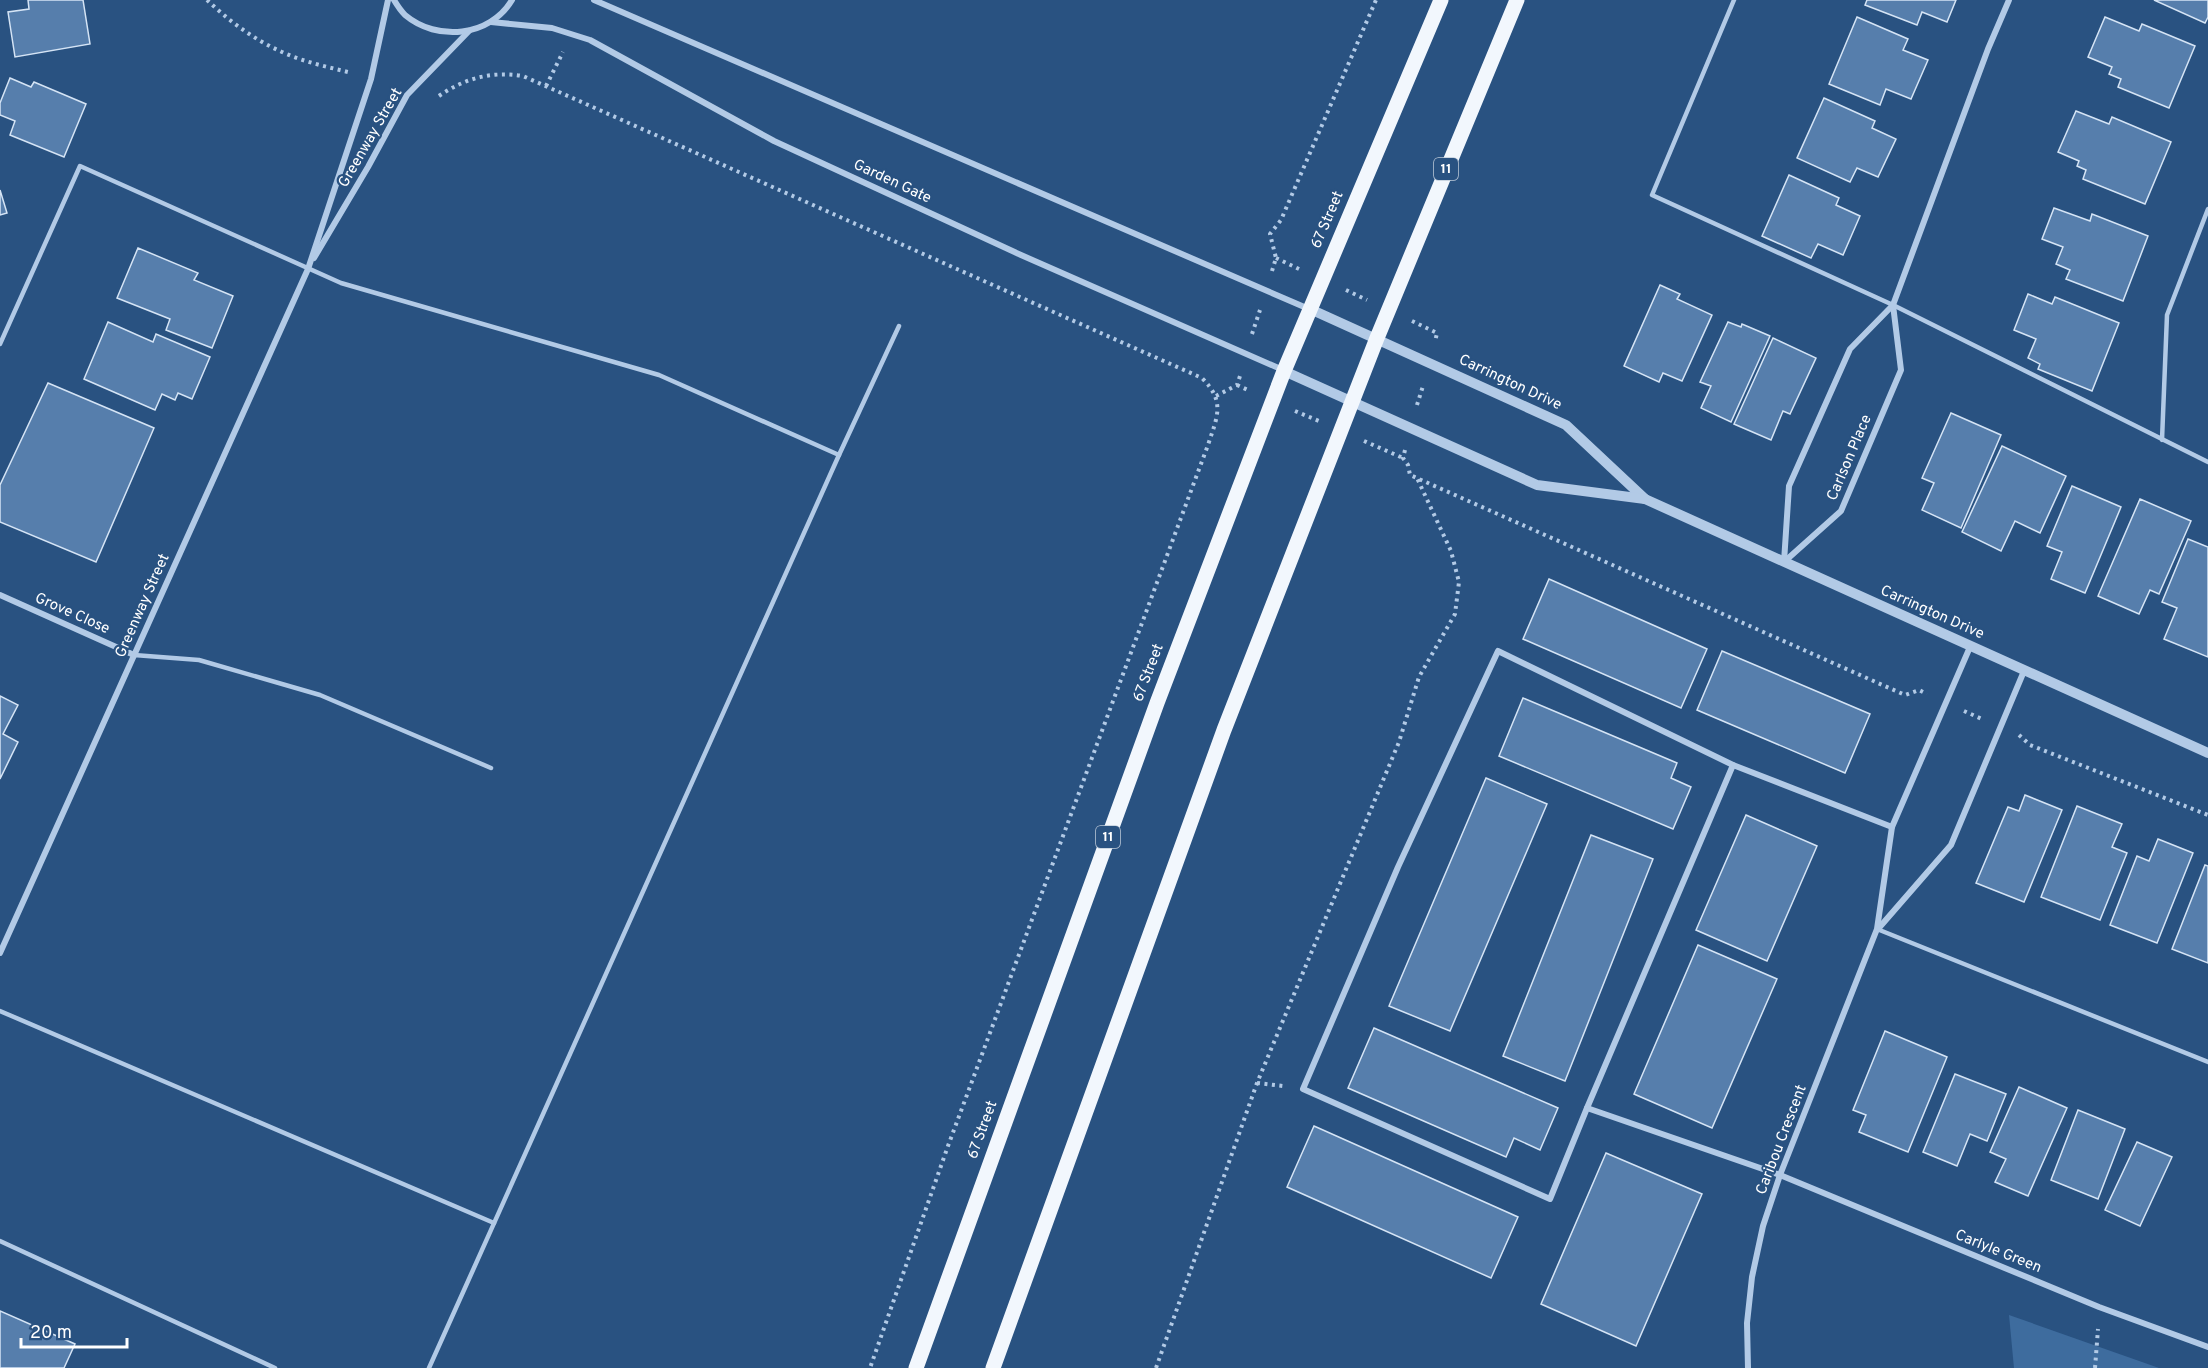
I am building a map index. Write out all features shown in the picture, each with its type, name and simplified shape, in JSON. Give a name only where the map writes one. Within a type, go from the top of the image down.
[{"type":"main road","name":"67 Street","points":[[916,1368],[1157,702],[1284,371],[1441,0]]},
{"type":"main road","name":"11","points":[[993,1368],[1224,729],[1377,338],[1517,0]]},
{"type":"street","name":"Greenway Street","points":[[0,953],[308,269],[371,79],[388,0]]},
{"type":"street","points":[[394,0],[405,14],[424,26],[444,33],[469,31],[490,22],[508,7],[512,0]]},
{"type":"street","points":[[594,0],[1310,309]]},
{"type":"street","name":"Carlson Place","points":[[1784,562],[1789,486],[1850,349],[1893,305],[2009,0]]},
{"type":"street","name":"Garden Gate","points":[[490,22],[552,28],[590,40],[774,141],[1021,255],[1284,371]]},
{"type":"street","name":"Greenway Street","points":[[308,269],[368,167],[407,94],[469,31]]},
{"type":"street","name":"Carlson Place","points":[[1784,562],[1841,511],[1901,370],[1893,305]]},
{"type":"street","name":"Carrington Drive","points":[[1310,309],[1566,425],[1645,499]]},
{"type":"street","name":"Carrington Drive","points":[[1284,371],[1537,485],[1645,499],[2208,753]]},
{"type":"street","name":"Grove Close","points":[[0,595],[134,655]]},
{"type":"street","name":"Caribou Crescent","points":[[1748,1368],[1747,1323],[1752,1277],[1763,1226],[1780,1175],[1877,929],[1892,827],[1970,647]]},
{"type":"street","points":[[1733,765],[1550,1199],[1303,1089],[1398,867],[1498,651],[1733,765],[1892,827]]},
{"type":"street","name":"Caribou Crescent","points":[[1877,929],[1951,845],[2024,671]]},
{"type":"street","name":"Carlyle Green","points":[[1587,1108],[1780,1175],[2099,1307],[2208,1347]]},
{"type":"lane","points":[[1734,0],[1652,195],[1893,305],[2208,462]]},
{"type":"lane","points":[[0,344],[80,166],[308,269],[352,286],[659,375],[839,455]]},
{"type":"lane","points":[[2162,440],[2167,315],[2208,209]]},
{"type":"lane","points":[[429,1368],[899,326]]},
{"type":"lane","points":[[134,655],[199,660],[320,695],[491,768]]},
{"type":"lane","points":[[1877,929],[2208,1062]]},
{"type":"lane","points":[[0,1011],[494,1223]]},
{"type":"lane","points":[[0,1241],[275,1368]]},
{"type":"path","points":[[207,0],[227,19],[279,51],[305,61],[351,73]]},
{"type":"path","points":[[1216,396],[1237,385],[1276,258],[1270,234],[1281,220],[1377,0]]},
{"type":"path","points":[[546,86],[565,46]]},
{"type":"path","points":[[433,101],[456,84],[493,74],[523,76],[1202,378],[1216,396],[1219,410],[1208,445],[960,1113],[870,1368]]},
{"type":"path","points":[[1276,258],[1437,333],[1403,458],[1408,465],[1410,475],[1905,695],[1919,690],[2021,735],[2030,745],[2208,815]]},
{"type":"path","points":[[1156,1368],[1257,1083],[1399,742],[1419,677],[1455,614],[1459,582],[1451,551],[1416,477]]},
{"type":"path","points":[[2095,1368],[2099,1307]]},
{"type":"shaded area","points":[[2009,1315],[2159,1368],[2014,1368]]},
{"type":"building","points":[[28,0],[83,0],[90,44],[15,57],[8,12],[29,9]]},
{"type":"building","points":[[1867,0],[1956,0],[1947,22],[1922,12],[1917,25],[1865,5]]},
{"type":"building","points":[[2154,0],[2208,0],[2208,17],[2205,23]]},
{"type":"building","points":[[1857,17],[1908,39],[1903,50],[1928,60],[1911,99],[1886,89],[1880,105],[1829,84]]},
{"type":"building","points":[[2105,17],[2139,31],[2142,24],[2195,46],[2169,108],[2118,87],[2121,79],[2109,74],[2112,67],[2088,57]]},
{"type":"building","points":[[10,78],[31,87],[34,82],[86,104],[64,157],[10,135],[15,121],[0,115],[0,103]]},
{"type":"building","points":[[1824,98],[1875,121],[1872,128],[1896,139],[1878,177],[1857,168],[1850,182],[1797,158]]},
{"type":"building","points":[[2076,111],[2109,124],[2112,117],[2171,142],[2145,204],[2083,179],[2086,170],[2077,166],[2079,161],[2058,152]]},
{"type":"building","points":[[1789,175],[1839,198],[1836,205],[1860,216],[1843,255],[1818,244],[1811,258],[1762,236]]},
{"type":"building","points":[[0,190],[7,213],[0,215]]},
{"type":"building","points":[[2054,208],[2090,221],[2092,214],[2148,236],[2123,301],[2066,279],[2070,270],[2056,264],[2063,247],[2042,239]]},
{"type":"building","points":[[138,248],[198,273],[194,280],[233,296],[212,348],[166,330],[170,319],[117,298]]},
{"type":"building","points":[[1660,285],[1680,294],[1677,299],[1712,315],[1682,381],[1663,373],[1659,382],[1624,366]]},
{"type":"building","points":[[2028,294],[2052,304],[2055,297],[2119,323],[2092,391],[2038,369],[2040,364],[2028,358],[2036,339],[2014,330]]},
{"type":"building","points":[[108,322],[153,342],[156,334],[210,357],[192,399],[178,393],[175,400],[162,394],[155,410],[84,379]]},
{"type":"building","points":[[1728,322],[1741,327],[1742,324],[1770,336],[1731,422],[1701,408],[1711,386],[1700,382]]},
{"type":"building","points":[[1773,338],[1816,358],[1790,414],[1783,411],[1771,440],[1734,424]]},
{"type":"building","points":[[48,383],[154,428],[96,562],[0,522],[0,485]]},
{"type":"building","points":[[1951,413],[2001,435],[1961,528],[1922,510],[1934,483],[1922,478]]},
{"type":"building","points":[[2002,446],[2066,476],[2040,533],[2015,521],[2001,551],[1962,532]]},
{"type":"building","points":[[2072,486],[2121,507],[2085,593],[2051,579],[2062,552],[2047,546]]},
{"type":"building","points":[[2140,499],[2191,521],[2159,594],[2150,590],[2139,614],[2098,596]]},
{"type":"building","points":[[2188,539],[2208,547],[2208,657],[2164,639],[2177,608],[2162,602]]},
{"type":"building","points":[[1549,579],[1707,649],[1681,708],[1523,639]]},
{"type":"building","points":[[1722,651],[1870,714],[1845,773],[1697,710]]},
{"type":"building","points":[[0,696],[18,705],[3,734],[18,742],[0,779]]},
{"type":"building","points":[[1523,698],[1677,763],[1671,778],[1691,787],[1673,829],[1499,756]]},
{"type":"building","points":[[1486,778],[1547,804],[1450,1031],[1389,1006]]},
{"type":"building","points":[[2025,795],[2062,810],[2024,902],[1976,883],[2008,807],[2019,811]]},
{"type":"building","points":[[2077,806],[2122,824],[2112,847],[2127,853],[2100,920],[2041,897]]},
{"type":"building","points":[[1746,815],[1817,846],[1767,961],[1696,930]]},
{"type":"building","points":[[1591,835],[1653,859],[1565,1081],[1503,1056]]},
{"type":"building","points":[[2158,839],[2193,853],[2157,943],[2110,925],[2137,856],[2149,861]]},
{"type":"building","points":[[2205,865],[2208,866],[2208,963],[2172,949]]},
{"type":"building","points":[[1698,945],[1777,979],[1712,1128],[1634,1094]]},
{"type":"building","points":[[1374,1028],[1558,1108],[1540,1150],[1514,1138],[1506,1157],[1348,1088]]},
{"type":"building","points":[[1885,1031],[1947,1057],[1908,1152],[1859,1132],[1866,1115],[1853,1110]]},
{"type":"building","points":[[1955,1074],[2006,1094],[1987,1141],[1970,1134],[1957,1166],[1923,1152]]},
{"type":"building","points":[[2019,1087],[2067,1108],[2028,1196],[1995,1182],[2006,1159],[1990,1152]]},
{"type":"building","points":[[2078,1110],[2125,1129],[2098,1199],[2051,1180]]},
{"type":"building","points":[[1314,1126],[1518,1217],[1491,1278],[1287,1187]]},
{"type":"building","points":[[2137,1142],[2172,1157],[2140,1226],[2105,1210]]},
{"type":"building","points":[[1606,1153],[1702,1194],[1636,1346],[1541,1304]]},
{"type":"building","points":[[0,1311],[75,1344],[64,1368],[0,1368]]}]
